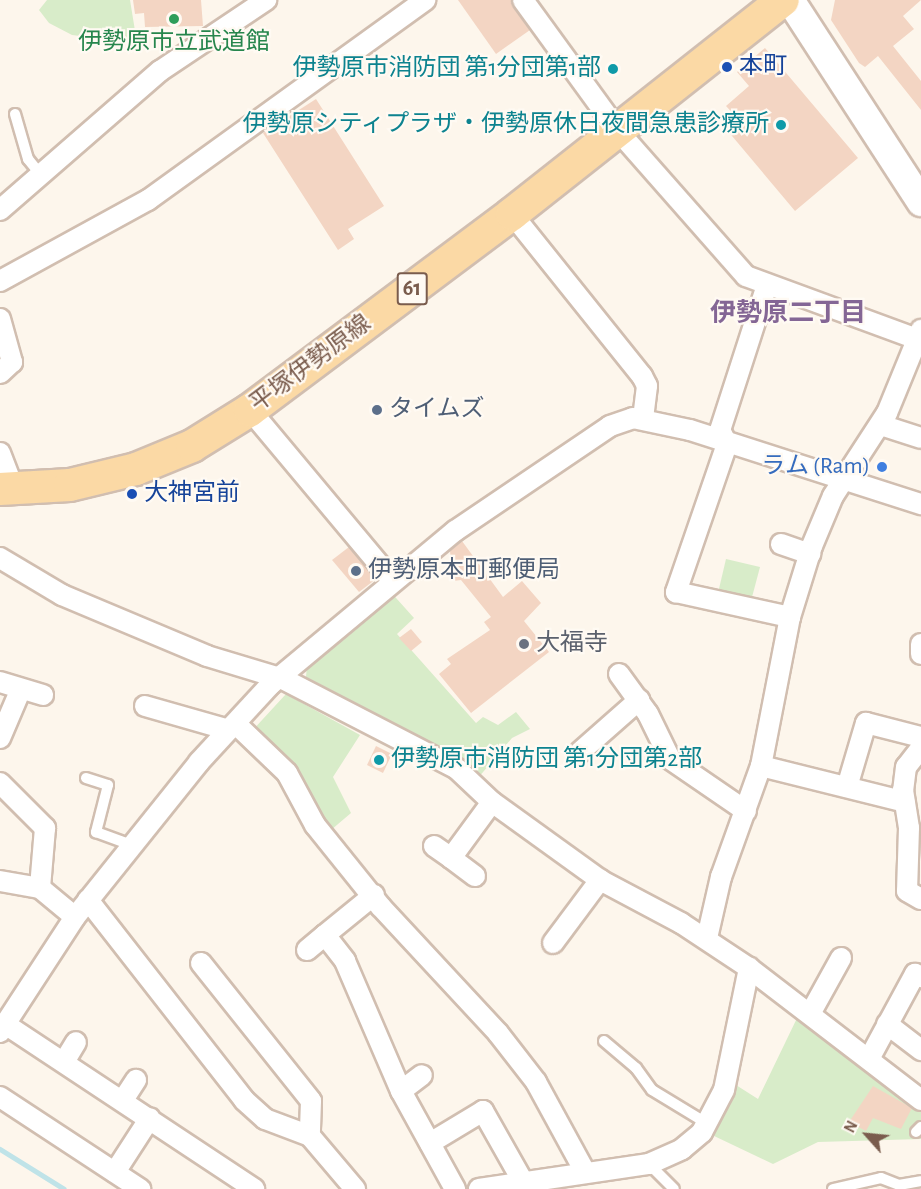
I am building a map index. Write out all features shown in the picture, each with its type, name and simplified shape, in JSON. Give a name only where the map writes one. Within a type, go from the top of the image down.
[{"type":"main road","name":"平塚伊勢原線","points":[[7,489],[70,485],[136,469],[192,446],[250,410],[619,132],[783,0]]},
{"type":"street","points":[[0,210],[42,176],[160,71],[266,0]]},
{"type":"street","points":[[0,281],[148,200],[425,0]]},
{"type":"street","points":[[523,0],[619,132],[727,258],[766,288],[919,335],[881,425],[844,483],[832,496],[810,554],[790,617],[761,766],[747,811],[721,877],[707,938]]},
{"type":"street","points":[[790,0],[921,202]]},
{"type":"street","points":[[512,214],[642,376],[647,386],[643,419]]},
{"type":"street","points":[[766,288],[720,430],[727,444],[676,592],[790,617]]},
{"type":"street","points":[[0,319],[12,362],[0,374]]},
{"type":"street","points":[[250,410],[393,581]]},
{"type":"street","points":[[254,1189],[64,1062],[3,1028],[88,900],[270,685],[283,679],[393,581],[592,438],[623,420],[643,419],[844,483],[921,504]]},
{"type":"street","points":[[881,425],[921,438]]},
{"type":"street","points":[[0,453],[7,489]]},
{"type":"street","points":[[781,543],[810,554]]},
{"type":"street","points":[[0,558],[83,604],[207,656],[283,679],[457,769],[492,802],[600,880],[707,938],[921,1100]]},
{"type":"street","points":[[921,644],[921,654]]},
{"type":"street","points":[[619,674],[639,700],[670,759],[747,811]]},
{"type":"street","points":[[0,682],[20,691],[43,695]]},
{"type":"street","points":[[0,738],[20,691]]},
{"type":"street","points":[[580,752],[639,700]]},
{"type":"street","points":[[145,706],[233,728],[287,773],[315,825],[536,1082],[585,1172]]},
{"type":"street","points":[[847,787],[866,723],[921,737]]},
{"type":"street","points":[[921,748],[906,768],[904,802],[907,891],[921,898]]},
{"type":"street","points":[[761,766],[904,802]]},
{"type":"street","points":[[0,783],[45,828],[40,888]]},
{"type":"street","points":[[451,858],[492,802]]},
{"type":"street","points":[[434,846],[475,876]]},
{"type":"street","points":[[553,943],[600,880]]},
{"type":"street","points":[[0,881],[40,888],[75,917]]},
{"type":"street","points":[[307,950],[374,895]]},
{"type":"street","points":[[88,900],[244,1100],[265,1119],[310,1136],[355,1189]]},
{"type":"street","points":[[325,935],[360,990],[401,1091],[455,1189]]},
{"type":"street","points":[[810,1014],[841,958]]},
{"type":"street","points":[[201,963],[311,1101],[310,1136]]},
{"type":"street","points":[[479,1189],[522,1180],[567,1181],[585,1172],[649,1164],[682,1149],[708,1124],[735,1055],[749,968]]},
{"type":"street","points":[[869,1059],[915,974],[921,977]]},
{"type":"street","points":[[887,1024],[921,1050]]},
{"type":"street","points":[[64,1062],[76,1042]]},
{"type":"street","points":[[401,1091],[422,1075]]},
{"type":"street","points":[[123,1100],[135,1080]]},
{"type":"street","points":[[0,1097],[140,1189]]},
{"type":"street","points":[[430,1143],[483,1112],[522,1180]]},
{"type":"street","points":[[115,1172],[150,1118]]},
{"type":"lane","points":[[15,114],[28,159],[42,176]]},
{"type":"lane","points":[[86,777],[108,786],[96,832],[134,846]]},
{"type":"lane","points":[[604,1041],[636,1068],[652,1090],[708,1124]]},
{"type":"lane","points":[[649,1164],[675,1189]]},
{"type":"lane","points":[[833,1189],[881,1178],[898,1187],[921,1181]]},
{"type":"green space","points":[[47,0],[130,0],[137,43],[72,35],[49,23],[39,10]]},
{"type":"green space","points":[[726,559],[760,567],[751,601],[718,593]]},
{"type":"green space","points":[[388,589],[414,618],[397,634],[476,723],[483,717],[498,725],[516,712],[530,729],[512,738],[478,778],[455,755],[306,677],[307,665]]},
{"type":"green space","points":[[286,694],[360,735],[333,777],[351,813],[331,830],[299,775],[252,731]]},
{"type":"green space","points":[[799,1014],[921,1111],[921,1139],[818,1142],[773,1164],[712,1135],[736,1085],[758,1099]]},
{"type":"building","name":"伊勢原市立武道館","points":[[133,0],[201,0],[203,26],[145,27],[144,13],[135,14]]},
{"type":"building","points":[[458,0],[511,0],[530,30],[496,54]]},
{"type":"building","points":[[835,0],[921,0],[903,16],[914,29],[893,46],[921,81],[921,110],[878,56],[865,67],[859,63],[831,20]]},
{"type":"building","name":"伊勢原シティプラザ・伊勢原休日夜間急患診療所","points":[[765,48],[858,158],[795,211],[727,130],[739,120],[726,106],[749,86],[737,72]]},
{"type":"building","points":[[316,99],[384,206],[348,229],[354,239],[338,250],[263,133]]},
{"type":"building","name":"大福寺","points":[[462,541],[503,597],[522,581],[541,603],[524,621],[549,652],[471,713],[439,674],[451,664],[447,659],[490,630],[484,622],[491,617],[461,580],[453,581],[450,551]]},
{"type":"building","name":"伊勢原本町郵便局","points":[[349,547],[376,579],[359,592],[332,560]]},
{"type":"building","points":[[411,629],[422,642],[411,651],[399,638]]},
{"type":"building","name":"伊勢原市消防団 第1分団第2部","points":[[376,746],[392,754],[383,773],[367,765]]},
{"type":"building","points":[[873,1086],[912,1108],[901,1129],[873,1118],[866,1131],[849,1122]]},
{"type":"waterway","points":[[0,1149],[64,1189]]},
{"type":"place","name":"伊勢原市立武道館","points":[[174,19]]},
{"type":"place","name":"本町","points":[[727,67]]},
{"type":"place","name":"伊勢原市消防団 第1分団第1部","points":[[613,69]]},
{"type":"place","name":"伊勢原シティプラザ・伊勢原休日夜間急患診療所","points":[[781,125]]},
{"type":"place","name":"タイムズ","points":[[377,410]]},
{"type":"place","name":"ラム (Ram)","points":[[882,467]]},
{"type":"place","name":"大神宮前","points":[[132,494]]},
{"type":"place","name":"伊勢原本町郵便局","points":[[356,571]]},
{"type":"place","name":"大福寺","points":[[524,644]]},
{"type":"place","name":"伊勢原市消防団 第1分団第2部","points":[[379,760]]},
{"type":"district","name":"伊勢原二丁目","points":[[788,314]]}]
